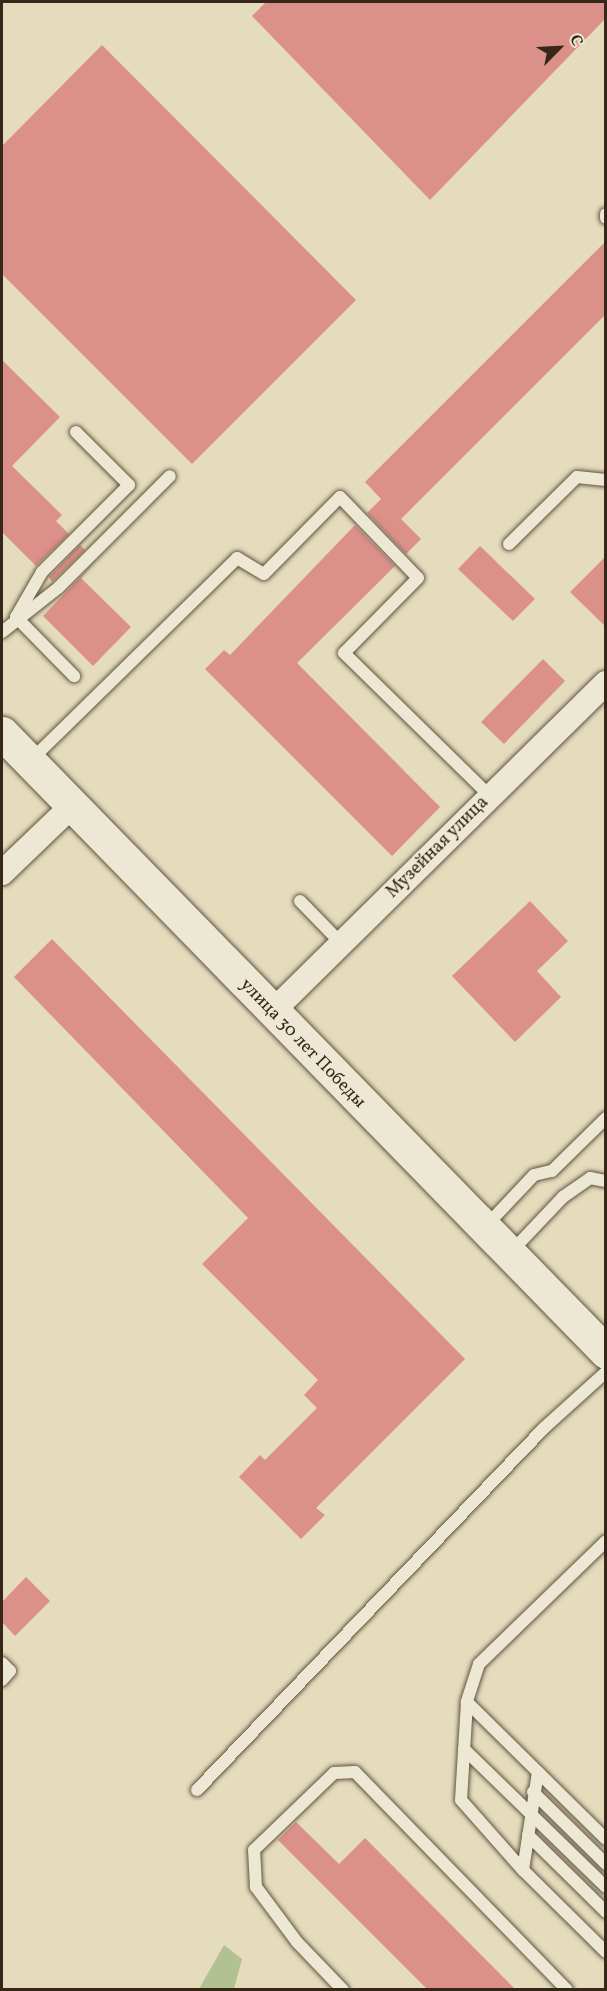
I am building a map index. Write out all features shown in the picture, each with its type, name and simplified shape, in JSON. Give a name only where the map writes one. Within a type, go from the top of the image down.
[{"type":"main road","name":"улица 30 лет Победы","points":[[2,733],[74,805],[271,1013],[606,1352]]},
{"type":"street","name":"Музейная улица","points":[[271,1013],[606,683]]},
{"type":"street","points":[[5,865],[74,805]]},
{"type":"lane","points":[[16,617],[42,572],[129,485],[76,432]]},
{"type":"lane","points":[[2,632],[16,617],[58,588],[170,476]]},
{"type":"lane","points":[[509,544],[577,477],[606,480]]},
{"type":"lane","points":[[29,762],[237,558],[264,574],[340,497],[418,578],[344,653],[490,796]]},
{"type":"lane","points":[[16,617],[74,676]]},
{"type":"lane","points":[[300,901],[342,944]]},
{"type":"lane","points":[[484,1228],[534,1175],[552,1171],[606,1118]]},
{"type":"lane","points":[[509,1254],[563,1197],[590,1178],[606,1181]]},
{"type":"lane","points":[[197,1790],[544,1428],[606,1372]]},
{"type":"lane","points":[[606,1540],[479,1664],[467,1702],[461,1800],[523,1870],[606,1952]]},
{"type":"lane","points":[[2,1663],[10,1671],[2,1680]]},
{"type":"lane","points":[[467,1702],[606,1839]]},
{"type":"lane","points":[[464,1749],[606,1887]]},
{"type":"lane","points":[[343,1989],[297,1942],[256,1887],[254,1850],[334,1773],[355,1772],[567,1989]]},
{"type":"lane","points":[[523,1870],[537,1772]]},
{"type":"lane","points":[[533,1792],[606,1864]]},
{"type":"lane","points":[[528,1835],[606,1912]]},
{"type":"green space","points":[[224,1945],[242,1959],[234,1989],[199,1989]]},
{"type":"building","points":[[266,2],[606,2],[606,18],[430,200],[252,16]]},
{"type":"building","points":[[102,45],[356,300],[192,464],[2,274],[2,146]]},
{"type":"building","points":[[606,241],[606,314],[401,519],[421,539],[406,554],[367,513],[381,499],[365,482]]},
{"type":"building","points":[[2,360],[60,417],[12,466],[62,515],[56,521],[69,534],[36,566],[2,532]]},
{"type":"building","points":[[355,525],[395,566],[297,663],[440,807],[392,856],[205,669],[224,650],[230,655]]},
{"type":"building","points":[[80,545],[85,550],[52,582],[49,577]]},
{"type":"building","points":[[480,546],[535,599],[513,621],[458,569]]},
{"type":"building","points":[[606,556],[606,627],[570,592]]},
{"type":"building","points":[[96,561],[81,578],[131,627],[93,666],[43,616]]},
{"type":"building","points":[[543,659],[565,681],[504,744],[481,722]]},
{"type":"building","points":[[530,901],[568,941],[537,971],[561,997],[515,1042],[452,976]]},
{"type":"building","points":[[52,939],[465,1359],[316,1508],[325,1515],[301,1539],[239,1477],[260,1455],[265,1460],[317,1408],[304,1395],[318,1380],[202,1264],[248,1218],[14,977]]},
{"type":"building","points":[[26,1577],[50,1601],[15,1636],[2,1622],[2,1602]]},
{"type":"building","points":[[296,1822],[339,1864],[365,1838],[515,1989],[427,1989],[278,1840]]}]
